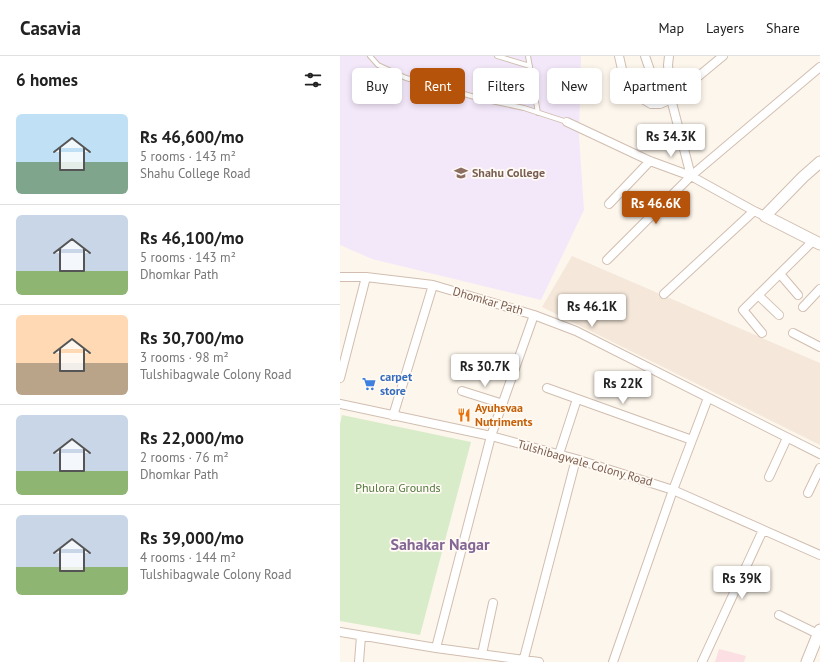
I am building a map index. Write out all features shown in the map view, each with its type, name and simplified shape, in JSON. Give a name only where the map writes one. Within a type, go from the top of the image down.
[{"type":"street","points":[[619,56],[622,68]]},
{"type":"street","points":[[645,56],[649,68]]},
{"type":"street","points":[[668,68],[669,56]]},
{"type":"street","points":[[701,74],[723,56]]},
{"type":"street","points":[[607,260],[691,176],[820,67]]},
{"type":"street","points":[[672,104],[691,176]]},
{"type":"street","points":[[567,122],[650,160],[691,176],[816,242],[743,310],[762,333]]},
{"type":"street","points":[[609,204],[650,160]]},
{"type":"street","points":[[664,294],[820,162]]},
{"type":"street","points":[[780,274],[798,295]]},
{"type":"street","points":[[340,378],[366,277]]},
{"type":"street","name":"Dhomkar Path","points":[[340,278],[366,277],[433,285],[534,315],[576,331],[820,454]]},
{"type":"street","points":[[393,416],[433,285]]},
{"type":"street","points":[[803,307],[820,289]]},
{"type":"street","points":[[758,295],[779,315]]},
{"type":"street","points":[[436,648],[491,436],[534,315]]},
{"type":"street","points":[[793,333],[820,347]]},
{"type":"street","points":[[547,388],[692,440]]},
{"type":"street","points":[[462,391],[502,404]]},
{"type":"street","points":[[613,662],[673,490],[708,398]]},
{"type":"street","points":[[559,454],[577,399]]},
{"type":"street","name":"Tulshibagwale Colony Road","points":[[340,404],[491,436],[576,459],[673,490],[820,555]]},
{"type":"street","points":[[769,477],[787,438]]},
{"type":"street","points":[[524,661],[576,459]]},
{"type":"street","points":[[808,493],[820,468]]},
{"type":"street","points":[[702,662],[763,530]]},
{"type":"street","points":[[482,654],[494,603]]},
{"type":"street","points":[[779,615],[819,632],[807,662]]},
{"type":"street","points":[[340,632],[436,648],[539,662]]},
{"type":"street","points":[[359,662],[361,636]]},
{"type":"lane","points":[[370,56],[378,65],[406,78],[567,122]]},
{"type":"lane","points":[[497,56],[530,66]]},
{"type":"lane","points":[[528,56],[538,113]]},
{"type":"shaded area","name":"Shahu College","points":[[340,56],[581,56],[581,68],[547,68],[547,104],[580,104],[579,136],[584,210],[541,300],[372,259],[340,245]]},
{"type":"shaded area","points":[[572,256],[820,363],[820,445],[542,307]]},
{"type":"shaded area","points":[[719,649],[746,656],[744,662],[715,662]]},
{"type":"green space","name":"Phulora Grounds","points":[[342,415],[471,442],[420,635],[340,621],[340,424]]},
{"type":"place","name":"Shahu College","points":[[461,173]]},
{"type":"place","name":"carpet store","points":[[369,384]]},
{"type":"place","name":"Ayuhsvaa Nutriments","points":[[464,415]]},
{"type":"district","name":"Sahakar Nagar","points":[[440,544]]}]
